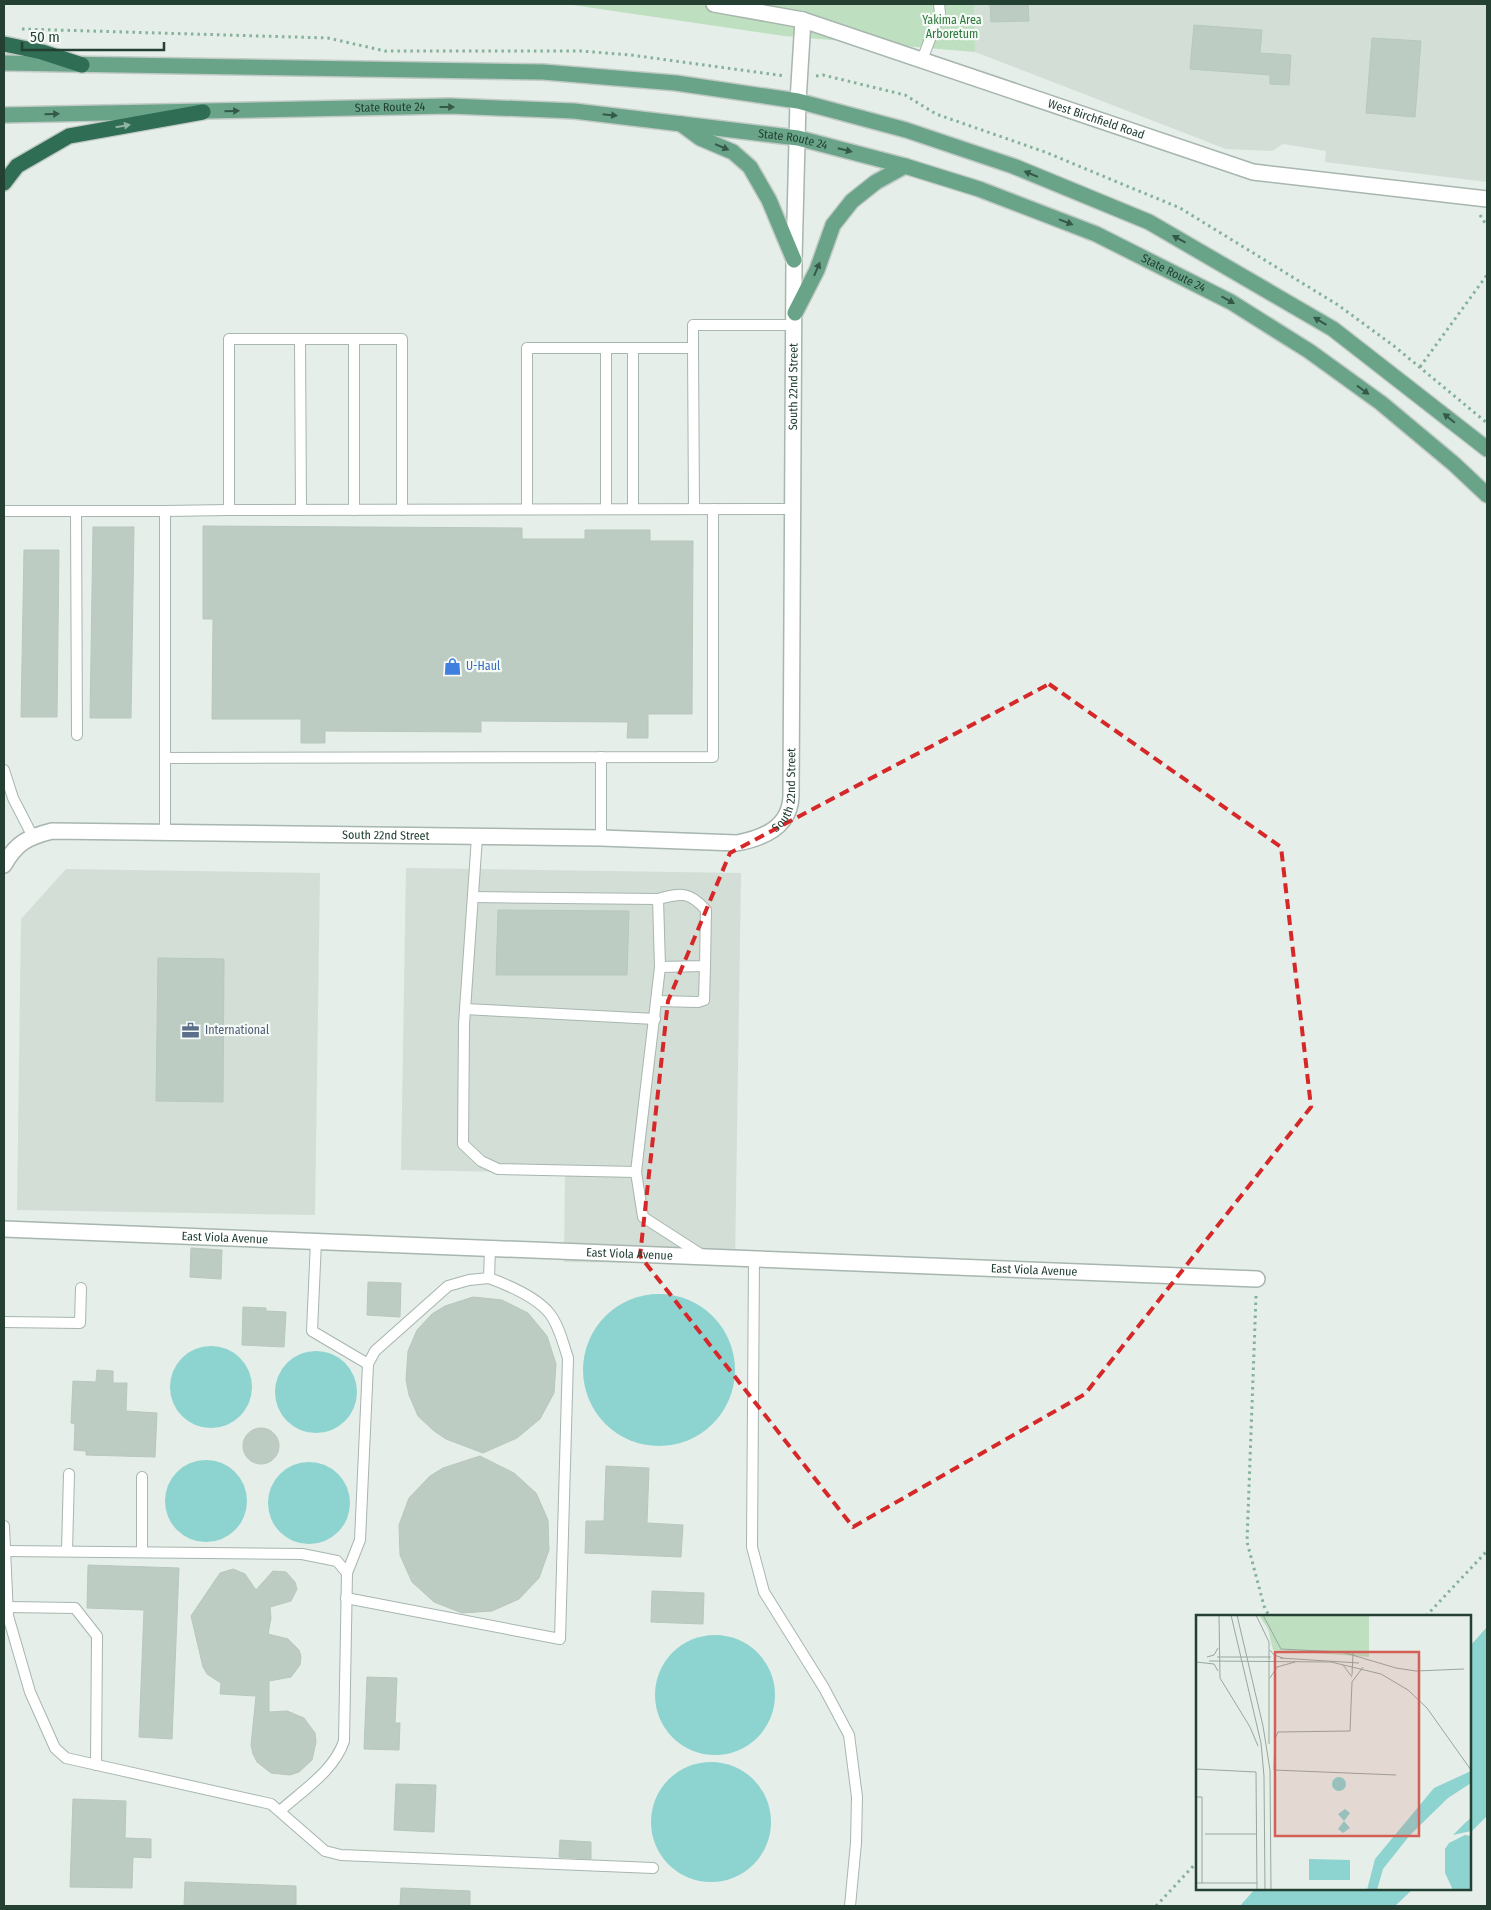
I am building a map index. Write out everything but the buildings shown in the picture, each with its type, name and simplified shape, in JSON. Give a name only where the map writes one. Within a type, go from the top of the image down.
[{"type":"highway","points":[[4,44],[42,52],[82,64]]},
{"type":"highway","points":[[4,183],[17,166],[70,136],[204,112]]},
{"type":"main road","points":[[4,63],[575,73],[676,83],[798,101],[906,130],[1013,166],[1149,222],[1333,329],[1487,449]]},
{"type":"main road","name":"State Route 24","points":[[4,115],[450,106],[574,112],[798,138],[906,166],[979,189],[1096,234],[1231,302],[1309,351],[1381,403],[1454,464],[1487,495]]},
{"type":"main road","points":[[680,124],[700,138],[733,152],[750,167],[769,200],[794,260]]},
{"type":"main road","points":[[795,319],[817,270],[833,225],[852,201],[876,182],[906,166]]},
{"type":"street","name":"West Birchfield Road","points":[[714,4],[803,20],[1253,172],[1487,199]]},
{"type":"street","name":"South 22nd Street","points":[[4,865],[12,850],[32,836],[52,831],[601,838],[736,843],[753,840],[779,827],[788,814],[791,796],[794,260],[798,101],[803,20]]},
{"type":"street","name":"East Viola Avenue","points":[[4,1229],[1257,1279]]},
{"type":"lane","points":[[922,60],[940,12],[939,4]]},
{"type":"lane","points":[[694,509],[694,325],[795,319]]},
{"type":"lane","points":[[229,510],[229,339],[402,339],[402,510]]},
{"type":"lane","points":[[300,339],[300,510]]},
{"type":"lane","points":[[354,339],[354,510]]},
{"type":"lane","points":[[527,509],[527,348],[694,348]]},
{"type":"lane","points":[[606,348],[606,509]]},
{"type":"lane","points":[[633,348],[633,509]]},
{"type":"lane","points":[[165,758],[713,758],[712,509]]},
{"type":"lane","points":[[4,510],[793,509]]},
{"type":"lane","points":[[76,510],[77,735]]},
{"type":"lane","points":[[165,510],[165,833]]},
{"type":"lane","points":[[601,758],[601,838]]},
{"type":"lane","points":[[4,770],[13,798],[32,836]]},
{"type":"lane","points":[[477,837],[465,1009],[463,1144],[481,1161],[498,1169],[636,1172]]},
{"type":"lane","points":[[473,897],[658,899],[679,893],[696,898],[706,910],[704,1000],[657,1001]]},
{"type":"lane","points":[[658,899],[660,967],[636,1172],[643,1217],[702,1256]]},
{"type":"lane","points":[[660,967],[705,966]]},
{"type":"lane","points":[[465,1009],[655,1019]]},
{"type":"lane","points":[[316,1241],[312,1331],[368,1364]]},
{"type":"lane","points":[[489,1278],[490,1248]]},
{"type":"lane","points":[[754,1259],[752,1547],[764,1592],[824,1688],[849,1735],[857,1797],[856,1844],[850,1906]]},
{"type":"lane","points":[[280,1811],[326,1770],[339,1755],[344,1741],[346,1598],[347,1573],[360,1540],[368,1364],[375,1350],[448,1286],[469,1280],[489,1278],[516,1288],[549,1312],[559,1331],[568,1358],[560,1639],[346,1598]]},
{"type":"lane","points":[[4,1322],[80,1323],[81,1288]]},
{"type":"lane","points":[[67,1551],[70,1474]]},
{"type":"lane","points":[[142,1477],[142,1552]]},
{"type":"lane","points":[[4,1526],[8,1616],[30,1692],[55,1748],[66,1758],[271,1804],[325,1851],[341,1855],[653,1868]]},
{"type":"lane","points":[[5,1550],[302,1554],[337,1561],[347,1573]]},
{"type":"lane","points":[[7,1607],[75,1608],[97,1636],[96,1765]]},
{"type":"path","points":[[1420,367],[1487,275]]},
{"type":"path","points":[[1257,1279],[1247,1542],[1264,1606],[1268,1615]]},
{"type":"path","points":[[1427,1615],[1487,1551]]},
{"type":"path","points":[[1156,1906],[1196,1863]]},
{"type":"highlighted area","points":[[1049,684],[1281,847],[1311,1107],[1085,1394],[853,1527],[640,1256],[668,1001],[730,853]]},
{"type":"shaded area","points":[[974,4],[1487,4],[1487,182],[1325,162],[1326,151],[1283,144],[1272,151],[1226,149],[975,52]]},
{"type":"shaded area","points":[[406,868],[741,873],[735,1264],[564,1262],[565,1173],[401,1170]]},
{"type":"shaded area","points":[[66,869],[320,873],[315,1215],[17,1210],[21,919]]},
{"type":"green space","name":"Yakima Area Arboretum","points":[[566,4],[974,4],[975,52],[784,36]]},
{"type":"water","points":[[659,1294],[688,1300],[713,1316],[729,1341],[735,1370],[729,1399],[713,1424],[688,1440],[659,1446],[630,1440],[605,1424],[589,1399],[583,1370],[589,1341],[605,1316],[630,1300]]},
{"type":"water","points":[[211,1346],[227,1349],[240,1358],[249,1371],[252,1387],[249,1403],[240,1416],[227,1425],[211,1428],[195,1425],[182,1416],[173,1403],[170,1387],[173,1371],[182,1358],[195,1349]]},
{"type":"water","points":[[316,1351],[332,1354],[345,1363],[354,1376],[357,1392],[354,1408],[345,1421],[332,1430],[316,1433],[300,1430],[287,1421],[278,1408],[275,1392],[278,1376],[287,1363],[300,1354]]},
{"type":"water","points":[[206,1460],[222,1463],[235,1472],[244,1485],[247,1501],[244,1517],[235,1530],[222,1539],[206,1542],[190,1539],[177,1530],[168,1517],[165,1501],[168,1485],[177,1472],[190,1463]]},
{"type":"water","points":[[309,1462],[325,1465],[338,1474],[347,1487],[350,1503],[347,1519],[338,1532],[325,1541],[309,1544],[293,1541],[280,1532],[271,1519],[268,1503],[271,1487],[280,1474],[293,1465]]},
{"type":"water","points":[[1487,1627],[1487,1816],[1471,1832],[1471,1645]]},
{"type":"water","points":[[715,1635],[727,1636],[738,1640],[748,1645],[757,1653],[765,1662],[770,1672],[774,1683],[774,1707],[770,1718],[765,1728],[757,1737],[748,1745],[738,1750],[727,1754],[715,1755],[703,1754],[692,1750],[682,1745],[673,1737],[665,1728],[660,1718],[656,1707],[655,1695],[656,1683],[660,1672],[665,1662],[673,1653],[682,1645],[692,1640],[703,1636]]},
{"type":"water","points":[[711,1762],[723,1763],[734,1767],[744,1772],[753,1780],[761,1789],[766,1799],[770,1810],[770,1834],[766,1845],[761,1855],[753,1864],[744,1872],[734,1877],[723,1881],[711,1882],[699,1881],[688,1877],[678,1872],[669,1864],[661,1855],[656,1845],[652,1834],[651,1822],[652,1810],[656,1799],[661,1789],[669,1780],[678,1772],[688,1767],[699,1763]]},
{"type":"water","points":[[1254,1890],[1412,1890],[1395,1906],[1240,1906]]},
{"type":"place","name":"U-Haul","points":[[452,666]]},
{"type":"place","name":"International","points":[[191,1030]]}]
